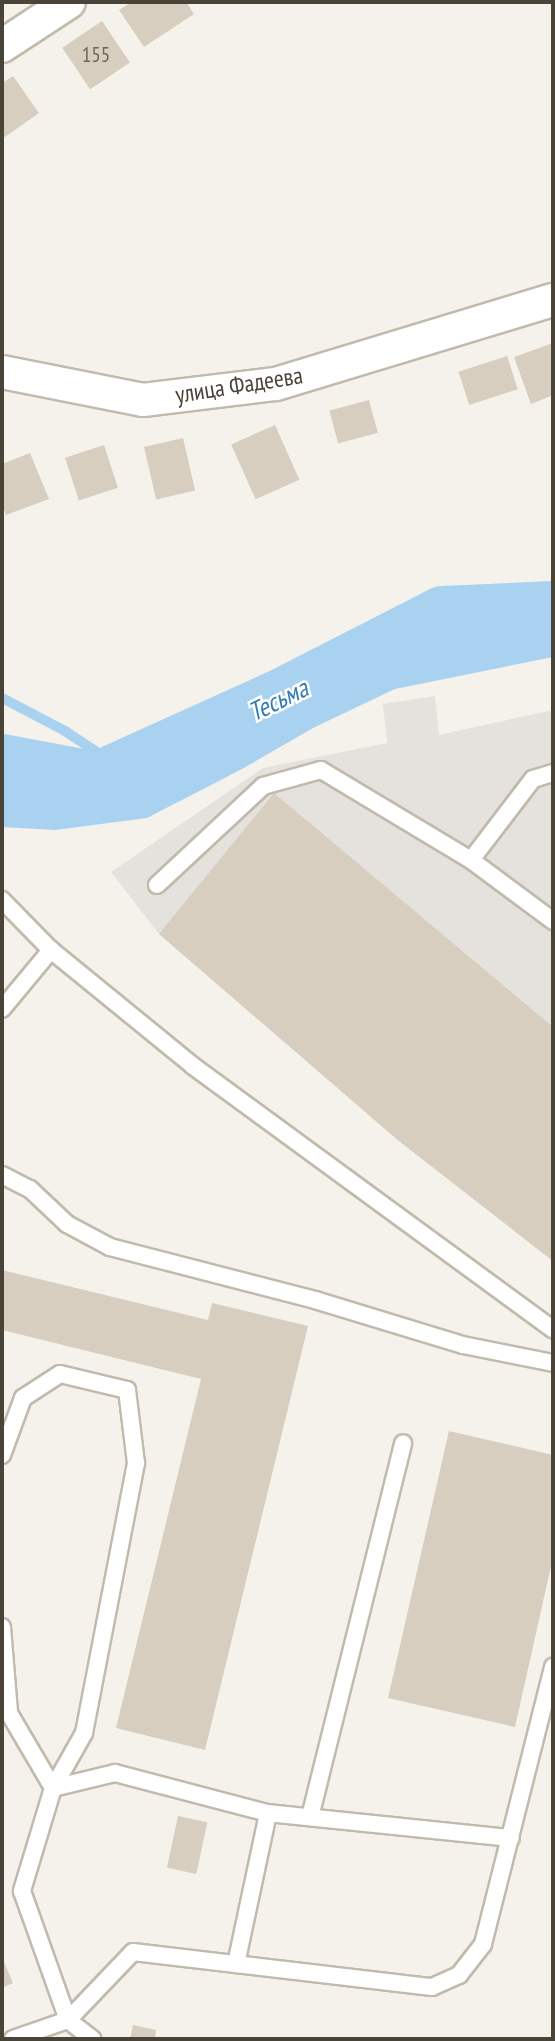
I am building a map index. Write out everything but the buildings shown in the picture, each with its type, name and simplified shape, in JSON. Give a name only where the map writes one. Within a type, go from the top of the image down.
[{"type":"street","points":[[2,46],[69,2]]},
{"type":"street","name":"улица Фадеева","points":[[2,372],[143,400],[276,384],[553,300]]},
{"type":"lane","points":[[157,885],[263,786],[321,770],[471,860],[553,921]]},
{"type":"lane","points":[[471,860],[533,779],[553,773]]},
{"type":"lane","points":[[2,900],[51,950],[193,1066],[553,1329]]},
{"type":"lane","points":[[2,1009],[51,950]]},
{"type":"lane","points":[[2,1175],[30,1189],[67,1224],[110,1247],[315,1300],[463,1345],[553,1363]]},
{"type":"lane","points":[[2,1454],[23,1398],[60,1374],[127,1390],[136,1463],[83,1733],[53,1788],[22,1891],[68,2020],[92,2039]]},
{"type":"lane","points":[[310,1817],[403,1443]]},
{"type":"lane","points":[[2,1627],[9,1713],[53,1788]]},
{"type":"lane","points":[[13,2039],[68,2020],[133,1952],[432,1987],[459,1975],[484,1944],[553,1667]]},
{"type":"lane","points":[[53,1788],[115,1773],[268,1813],[511,1838]]},
{"type":"lane","points":[[236,1965],[268,1813]]},
{"type":"shaded area","points":[[435,696],[439,735],[553,710],[553,1261],[399,1141],[159,934],[111,872],[263,768],[387,743],[383,704]]},
{"type":"water","points":[[553,615],[553,657],[395,689],[315,727],[242,769],[147,818],[55,830],[2,827],[2,774],[37,776],[166,766],[235,728],[298,683],[364,656],[429,639],[516,626]]},
{"type":"waterway","name":"Тесьма","points":[[2,764],[97,782],[279,700],[443,616],[553,611]]},
{"type":"waterway","points":[[2,698],[65,731],[124,770]]}]
